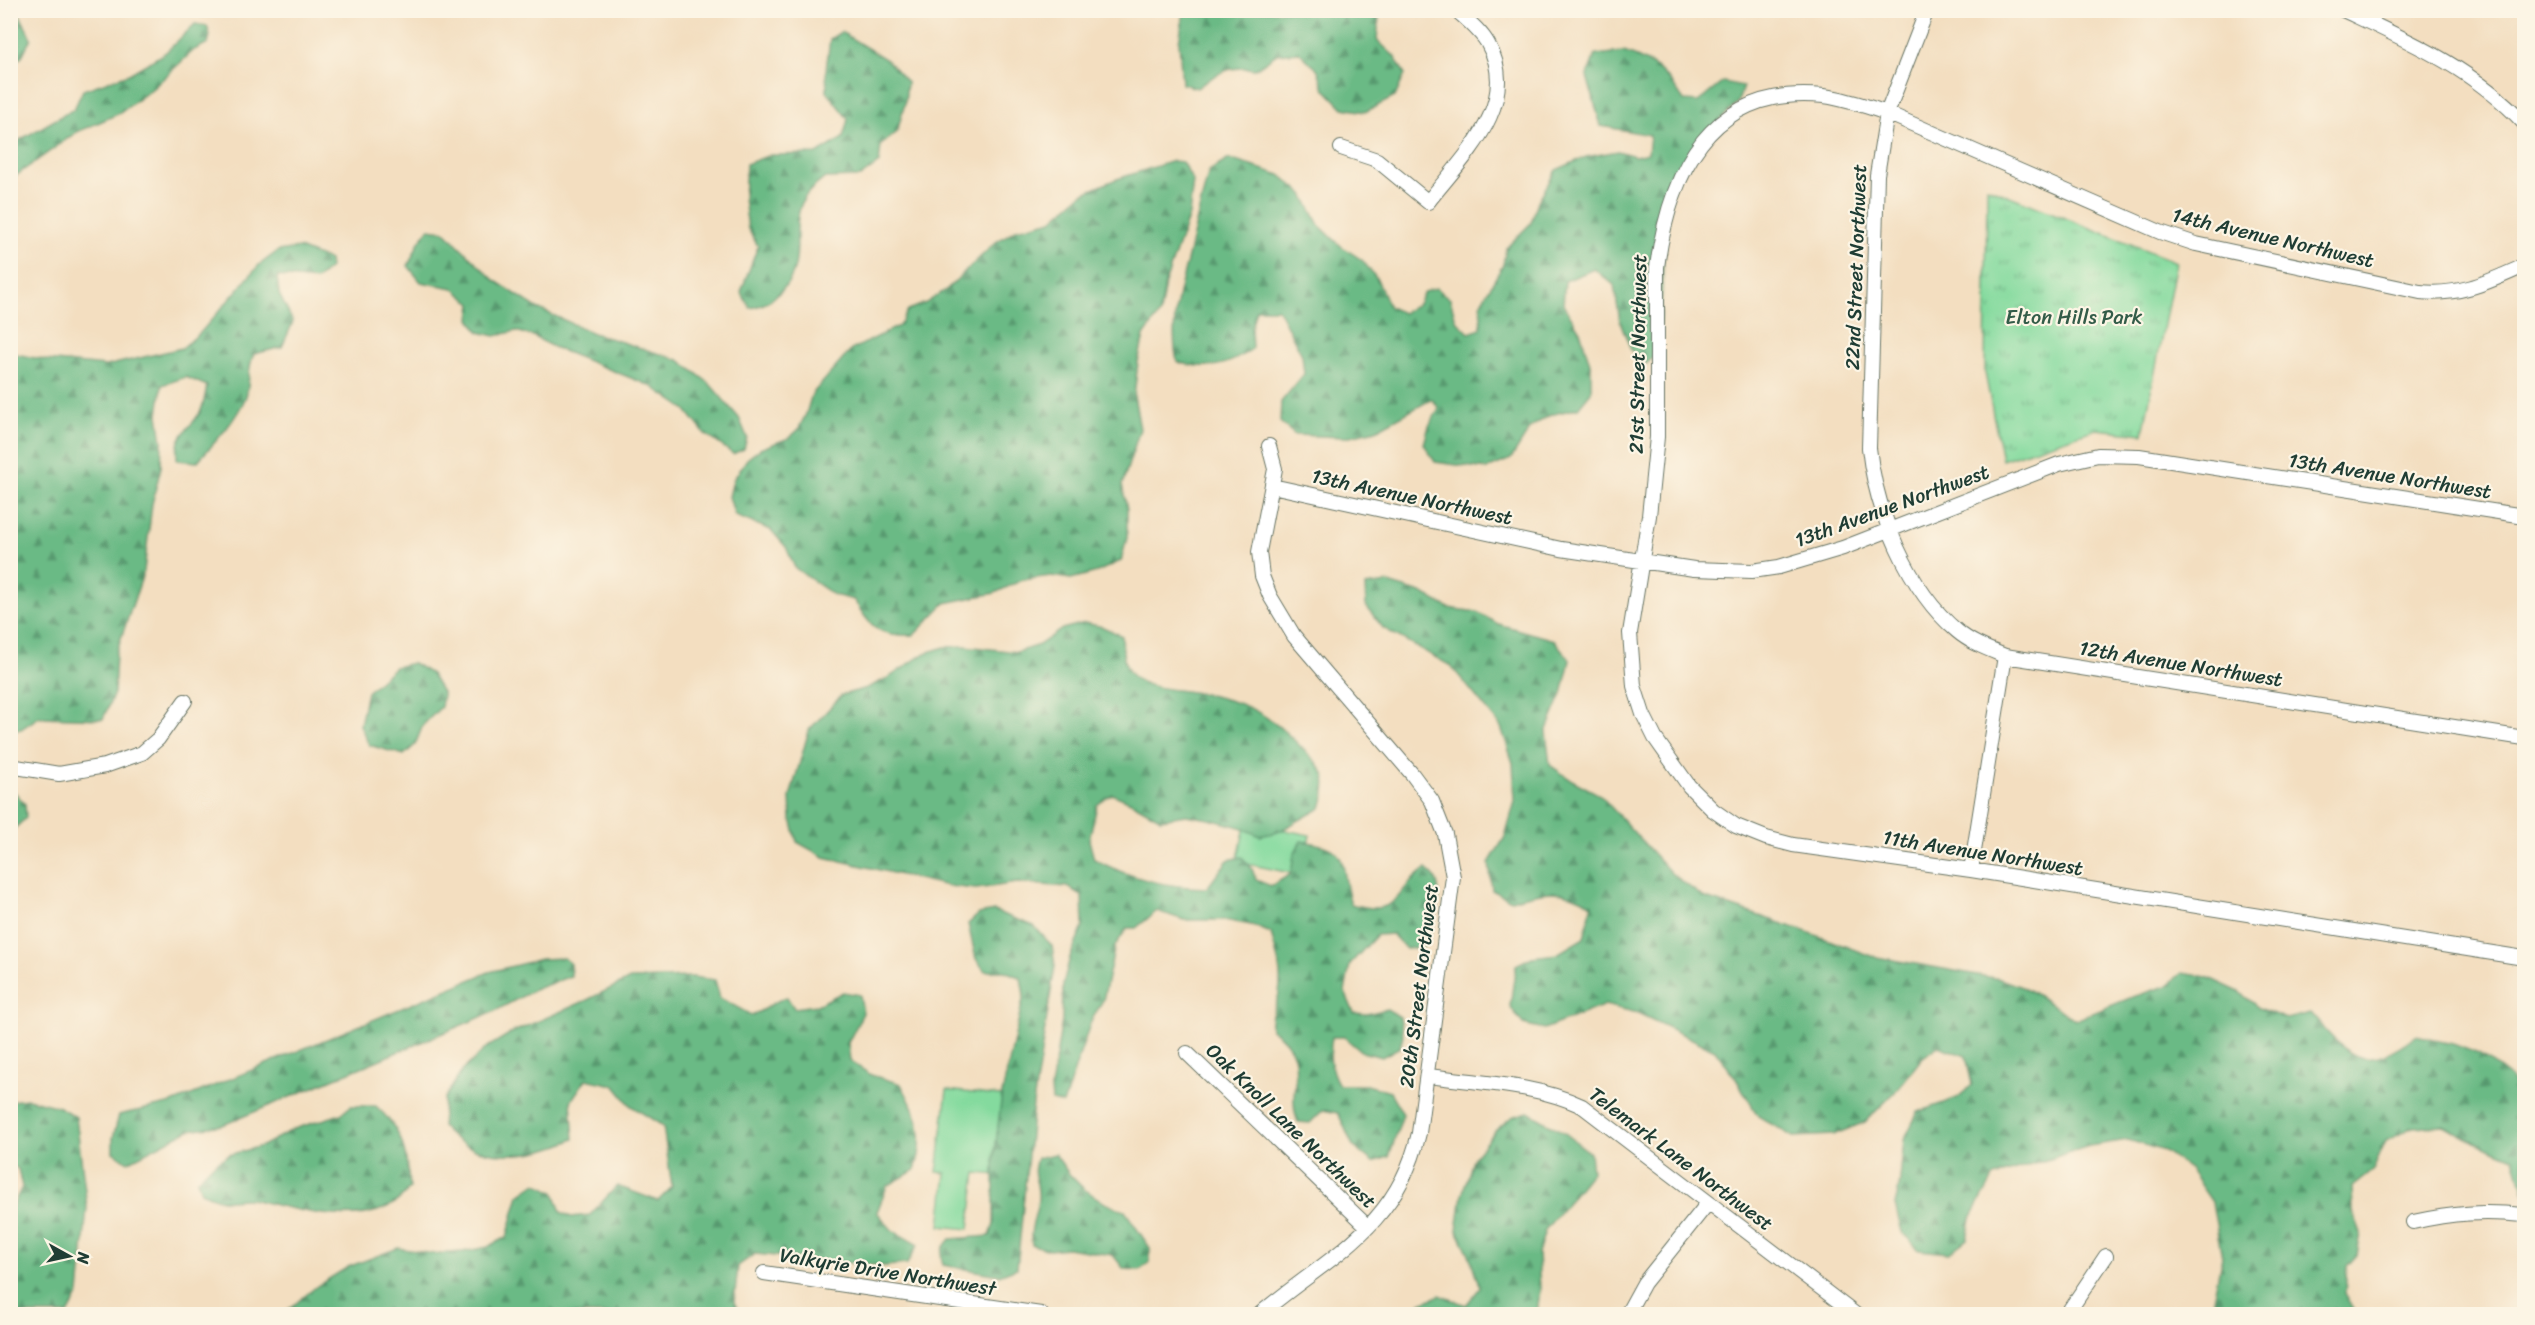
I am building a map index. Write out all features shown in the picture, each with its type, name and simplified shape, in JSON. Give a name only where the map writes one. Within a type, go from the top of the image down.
[{"type":"street","points":[[1341,148],[1377,160],[1428,202],[1482,132],[1497,99],[1496,61],[1488,43],[1456,10]]},
{"type":"street","name":"22nd Street Northwest","points":[[1890,530],[1878,498],[1869,448],[1877,175],[1887,112],[1927,10]]},
{"type":"street","points":[[2343,10],[2461,69],[2496,96],[2524,123]]},
{"type":"street","name":"21st Street Northwest","points":[[1641,562],[1653,490],[1657,437],[1657,267],[1667,214],[1688,164],[1717,124],[1737,110],[1762,101],[1785,97],[1823,96],[1843,99],[1887,112]]},
{"type":"street","name":"14th Avenue Northwest","points":[[1887,112],[2160,232],[2196,244],[2436,294],[2455,293],[2473,288],[2524,266]]},
{"type":"street","name":"20th Street Northwest","points":[[1260,1314],[1350,1246],[1386,1205],[1411,1160],[1419,1133],[1428,1076],[1452,901],[1453,877],[1445,834],[1438,813],[1421,785],[1294,636],[1279,615],[1270,596],[1262,576],[1259,552],[1275,469],[1274,456],[1269,446]]},
{"type":"street","name":"13th Avenue Northwest","points":[[1272,486],[1561,549],[1694,569],[1752,571],[1805,561],[2059,464],[2083,457],[2139,456],[2524,516]]},
{"type":"street","name":"12th Avenue Northwest","points":[[1890,530],[1920,589],[1937,611],[1957,631],[1980,646],[2005,656],[2524,738]]},
{"type":"street","name":"11th Avenue Northwest","points":[[1641,562],[1630,633],[1634,686],[1643,714],[1655,738],[1689,786],[1713,810],[1736,826],[1766,838],[1793,845],[1971,870],[2524,958]]},
{"type":"street","points":[[1971,870],[2005,656]]},
{"type":"street","points":[[10,766],[59,774],[105,766],[142,753],[158,739],[185,701]]},
{"type":"street","name":"Oak Knoll Lane Northwest","points":[[1187,1053],[1368,1227]]},
{"type":"street","name":"Telemark Lane Northwest","points":[[1428,1076],[1534,1090],[1582,1106],[1855,1314]]},
{"type":"street","points":[[1627,1314],[1644,1283],[1708,1203]]},
{"type":"street","points":[[2413,1222],[2470,1212],[2524,1215]]},
{"type":"street","points":[[2067,1314],[2106,1256]]},
{"type":"street","name":"Valkyrie Drive Northwest","points":[[764,1273],[1041,1314]]},
{"type":"green space","points":[[11,10],[18,11],[31,38],[21,58],[11,60]]},
{"type":"green space","points":[[1375,10],[1379,15],[1377,40],[1394,56],[1405,74],[1395,97],[1365,112],[1343,108],[1324,88],[1318,70],[1299,52],[1277,54],[1255,69],[1238,68],[1224,71],[1197,88],[1182,84],[1179,42],[1184,11]]},
{"type":"green space","points":[[195,24],[207,26],[210,35],[208,43],[194,50],[153,88],[120,113],[77,132],[11,179],[11,145],[74,109],[83,90],[129,74],[165,53]]},
{"type":"green space","points":[[841,32],[887,60],[907,82],[905,103],[897,132],[881,145],[879,163],[860,177],[825,178],[807,194],[800,208],[796,256],[790,279],[771,300],[750,308],[741,292],[758,246],[748,229],[744,198],[746,164],[770,155],[817,154],[843,138],[848,119],[827,92],[826,70],[830,39]]},
{"type":"green space","points":[[1624,52],[1659,70],[1684,101],[1698,102],[1723,82],[1743,86],[1738,102],[1713,127],[1667,185],[1659,351],[1646,364],[1631,350],[1620,321],[1614,285],[1594,269],[1565,281],[1563,304],[1580,331],[1591,367],[1591,392],[1578,408],[1550,415],[1531,427],[1511,459],[1487,469],[1435,462],[1424,444],[1429,426],[1439,408],[1432,399],[1376,430],[1345,437],[1295,435],[1280,422],[1281,402],[1304,374],[1302,355],[1278,309],[1256,309],[1251,328],[1252,349],[1234,360],[1216,366],[1198,366],[1177,362],[1174,335],[1176,309],[1203,193],[1209,171],[1229,159],[1280,175],[1303,194],[1319,225],[1341,246],[1362,260],[1377,279],[1389,307],[1403,313],[1418,304],[1424,292],[1436,288],[1450,299],[1456,320],[1469,333],[1481,329],[1481,303],[1503,265],[1506,248],[1531,223],[1538,201],[1556,170],[1586,157],[1618,151],[1635,156],[1648,153],[1650,135],[1601,126],[1587,76],[1595,55]]},
{"type":"green space","points":[[1173,161],[1182,162],[1193,181],[1189,215],[1165,283],[1160,313],[1144,336],[1138,362],[1134,396],[1140,429],[1122,485],[1127,509],[1127,538],[1121,561],[1097,572],[1071,579],[1051,576],[1022,580],[995,593],[945,603],[914,635],[892,634],[872,624],[854,600],[834,595],[795,568],[786,547],[771,530],[735,516],[729,497],[733,480],[747,459],[760,449],[789,438],[798,430],[812,394],[851,350],[899,326],[908,310],[926,303],[947,289],[996,242],[1017,229],[1052,220],[1082,194],[1114,180]]},
{"type":"green space","name":"Elton Hills Park","points":[[1987,187],[2176,262],[2143,434],[2096,429],[2002,460],[1985,373]]},
{"type":"green space","points":[[429,229],[444,231],[494,280],[537,308],[593,333],[679,360],[709,383],[739,418],[747,437],[744,449],[733,454],[704,433],[686,410],[651,386],[553,347],[533,336],[516,331],[495,336],[479,332],[470,319],[472,304],[453,288],[421,282],[408,266],[419,242]]},
{"type":"green space","points":[[299,248],[329,260],[330,268],[316,280],[277,276],[279,294],[293,322],[282,347],[254,354],[245,399],[223,432],[197,462],[177,460],[177,451],[183,434],[201,411],[207,386],[186,377],[162,385],[158,415],[162,442],[161,467],[152,504],[144,571],[116,653],[114,693],[103,719],[39,717],[21,729],[11,731],[11,353],[45,360],[106,366],[182,348],[201,332],[259,265],[278,251]]},
{"type":"green space","points":[[1388,583],[1421,593],[1449,608],[1477,612],[1498,624],[1554,640],[1570,660],[1562,694],[1546,732],[1550,765],[1600,795],[1671,873],[1703,897],[1871,956],[2000,979],[2027,989],[2076,1020],[2166,986],[2182,973],[2207,977],[2239,992],[2259,1008],[2286,1019],[2310,1013],[2336,1041],[2358,1056],[2369,1058],[2382,1056],[2398,1049],[2416,1036],[2453,1044],[2481,1055],[2511,1078],[2524,1099],[2524,1193],[2514,1158],[2475,1142],[2444,1125],[2413,1127],[2386,1141],[2373,1170],[2352,1187],[2353,1211],[2361,1233],[2357,1255],[2347,1266],[2345,1293],[2357,1314],[2210,1314],[2222,1257],[2212,1202],[2190,1170],[2164,1151],[2128,1140],[2089,1146],[1994,1177],[1971,1218],[1967,1239],[1949,1253],[1919,1250],[1902,1232],[1895,1205],[1904,1140],[1918,1112],[1957,1098],[1972,1085],[1966,1056],[1938,1046],[1922,1058],[1897,1090],[1865,1122],[1833,1135],[1793,1137],[1758,1116],[1735,1077],[1715,1050],[1638,1013],[1605,1005],[1544,1029],[1523,1024],[1510,1006],[1516,965],[1532,957],[1557,954],[1584,938],[1592,905],[1562,893],[1533,894],[1511,900],[1492,890],[1489,863],[1505,837],[1515,801],[1513,763],[1501,727],[1451,666],[1383,628],[1366,606],[1365,586]]},
{"type":"green space","points":[[1085,623],[1103,627],[1122,636],[1125,664],[1131,674],[1141,682],[1229,700],[1267,718],[1291,737],[1317,763],[1326,781],[1321,808],[1278,832],[1260,836],[1240,827],[1186,815],[1161,819],[1112,794],[1097,805],[1089,840],[1094,859],[1149,881],[1207,888],[1228,860],[1242,857],[1252,869],[1256,880],[1271,886],[1291,874],[1294,854],[1301,841],[1318,844],[1330,848],[1341,860],[1351,904],[1368,908],[1389,905],[1426,869],[1435,879],[1438,887],[1438,905],[1434,923],[1424,946],[1406,949],[1392,934],[1377,935],[1350,964],[1345,992],[1354,1013],[1367,1014],[1387,1009],[1400,1017],[1403,1035],[1400,1047],[1382,1057],[1362,1052],[1344,1037],[1332,1037],[1331,1062],[1339,1085],[1366,1085],[1390,1092],[1403,1114],[1389,1157],[1373,1162],[1353,1146],[1338,1113],[1323,1110],[1310,1123],[1298,1122],[1294,1096],[1296,1073],[1292,1051],[1284,1040],[1271,1029],[1280,977],[1271,933],[1251,925],[1224,920],[1184,920],[1157,911],[1136,928],[1127,928],[1115,946],[1103,1000],[1091,1021],[1063,1104],[1052,1101],[1051,1088],[1062,1020],[1063,984],[1070,957],[1083,927],[1082,895],[1068,887],[1017,883],[976,889],[948,886],[824,857],[797,842],[791,819],[790,797],[809,730],[842,695],[867,688],[888,678],[925,653],[945,647],[965,646],[1017,652],[1039,645],[1062,629]]},
{"type":"green space","points":[[413,663],[431,674],[443,694],[441,707],[423,725],[415,745],[404,755],[369,745],[360,725],[367,692],[395,667]]},
{"type":"green space","points":[[11,788],[25,804],[26,818],[15,828],[11,828]]},
{"type":"green space","points":[[1246,822],[1310,835],[1301,875],[1237,862]]},
{"type":"green space","points":[[994,911],[1034,926],[1052,946],[1055,966],[1033,1104],[1017,1268],[999,1275],[943,1265],[941,1257],[943,1248],[950,1239],[990,1236],[994,1224],[994,1159],[1002,1094],[1024,995],[1021,978],[1005,971],[985,971],[976,959],[968,924],[979,914]]},
{"type":"green space","points":[[564,958],[570,963],[571,976],[536,989],[493,1012],[223,1125],[189,1130],[128,1162],[113,1152],[113,1138],[119,1115],[172,1103],[489,972],[541,959]]},
{"type":"green space","points":[[692,977],[715,980],[720,998],[751,1015],[787,997],[794,1008],[817,1005],[843,992],[860,995],[863,1013],[848,1043],[850,1061],[871,1075],[901,1084],[919,1126],[919,1158],[915,1170],[887,1186],[877,1212],[892,1230],[918,1245],[907,1264],[885,1266],[755,1254],[738,1266],[734,1302],[740,1314],[283,1314],[317,1286],[348,1267],[398,1248],[434,1254],[488,1247],[507,1237],[519,1195],[536,1183],[554,1192],[561,1212],[571,1217],[590,1215],[617,1186],[658,1201],[672,1187],[663,1126],[631,1106],[614,1085],[586,1079],[571,1101],[574,1139],[523,1154],[487,1152],[455,1139],[442,1126],[444,1099],[462,1071],[486,1048],[511,1033],[630,979]]},
{"type":"green space","points":[[947,1090],[1008,1097],[998,1175],[976,1173],[969,1229],[940,1226],[946,1173],[937,1172]]},
{"type":"green space","points":[[28,1099],[59,1107],[76,1117],[87,1207],[79,1294],[68,1314],[11,1314],[10,1211],[22,1187],[18,1169],[11,1164],[11,1101]]},
{"type":"green space","points":[[351,1106],[376,1106],[398,1134],[405,1152],[410,1188],[396,1202],[378,1211],[359,1215],[337,1215],[294,1209],[251,1199],[223,1200],[201,1192],[197,1180],[210,1167],[228,1155],[262,1146],[294,1129],[341,1114]]},
{"type":"green space","points":[[1528,1112],[1565,1133],[1590,1153],[1592,1172],[1545,1230],[1538,1254],[1540,1289],[1537,1314],[1407,1314],[1419,1304],[1440,1295],[1466,1305],[1480,1288],[1469,1254],[1457,1230],[1462,1195],[1474,1157],[1496,1130],[1512,1117]]},
{"type":"green space","points":[[1055,1154],[1069,1174],[1084,1189],[1105,1203],[1125,1211],[1150,1248],[1150,1262],[1140,1270],[1124,1269],[1113,1255],[1067,1248],[1049,1250],[1032,1245],[1031,1237],[1038,1199],[1035,1164],[1037,1158]]}]
